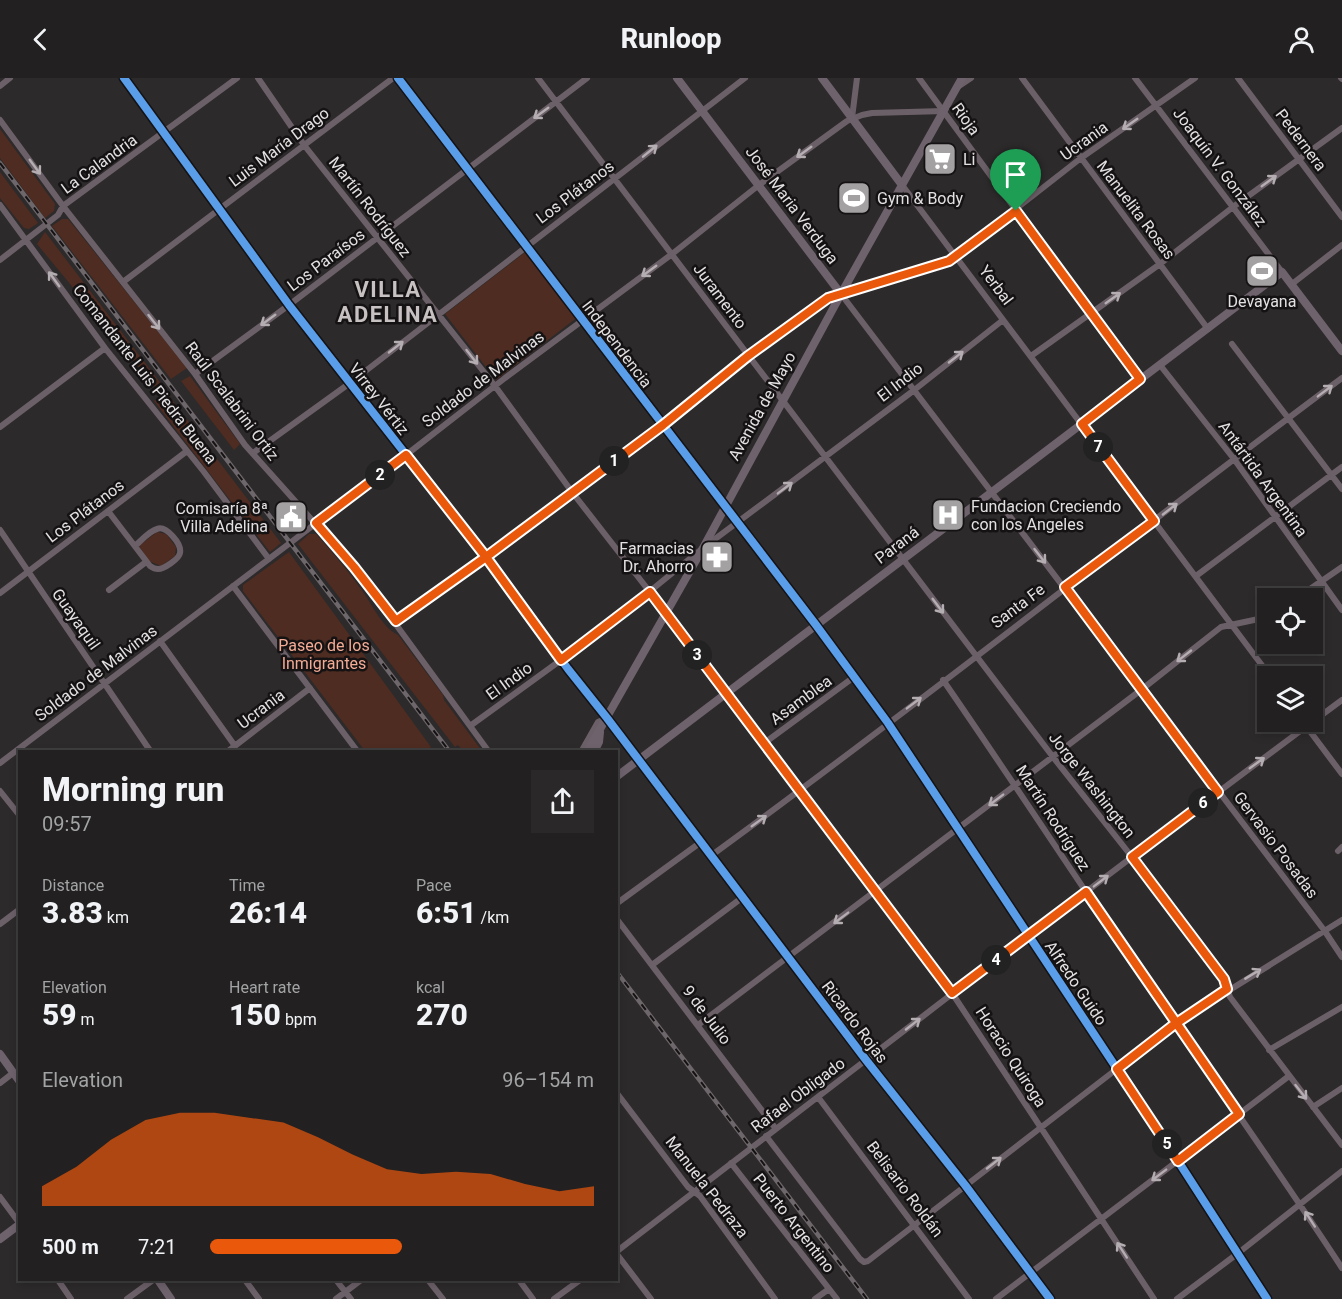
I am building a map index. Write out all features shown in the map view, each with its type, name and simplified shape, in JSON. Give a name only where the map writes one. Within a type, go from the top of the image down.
[{"type":"street","points":[[0,86],[10,78]]},
{"type":"street","name":"Virrey Vértiz","points":[[124,78],[289,305],[486,557],[639,762]]},
{"type":"street","name":"La Calandria","points":[[26,240],[58,214],[63,206],[237,78]]},
{"type":"street","name":"Martín Rodríguez","points":[[258,78],[304,145],[495,386],[572,492],[726,694]]},
{"type":"street","name":"Luis María Drago","points":[[123,282],[395,78]]},
{"type":"street","name":"Independencia","points":[[395,78],[816,625]]},
{"type":"street","name":"Juramento","points":[[538,78],[903,559]]},
{"type":"street","name":"Los Paraísos","points":[[195,374],[587,78]]},
{"type":"street","name":"José Maria Verduga","points":[[677,78],[991,494]]},
{"type":"street","name":"Los Plátanos","points":[[253,453],[350,383],[745,78]]},
{"type":"street","name":"Yerbal","points":[[822,78],[1263,666]]},
{"type":"street","points":[[852,118],[857,78]]},
{"type":"street","name":"Rioja","points":[[919,78],[1140,379]]},
{"type":"street","name":"Avenida de Mayo","points":[[588,750],[667,614],[841,294],[962,78]]},
{"type":"street","points":[[956,88],[971,78]]},
{"type":"street","name":"Manuelita Rosas","points":[[1022,78],[1208,329]]},
{"type":"street","name":"Joaquín V. González","points":[[1135,78],[1282,272]]},
{"type":"street","name":"Ucrania","points":[[396,621],[663,425],[748,356],[828,298],[956,257],[1081,158],[1195,78]]},
{"type":"street","name":"Pedernera","points":[[1238,78],[1342,217]]},
{"type":"street","name":"Soldado de Malvinas","points":[[0,763],[672,254],[759,185],[852,118],[872,113],[944,111]]},
{"type":"street","name":"Raúl Scalabrini Ortíz","points":[[0,120],[63,206],[195,374],[253,453],[354,567],[396,621],[488,750]]},
{"type":"street","points":[[1031,356],[1160,264],[1233,207],[1342,128]]},
{"type":"street","name":"Comandante Luis Piedra Buena","points":[[0,205],[105,348],[187,451],[268,559]]},
{"type":"street","points":[[0,260],[26,240]]},
{"type":"street","points":[[1292,284],[1342,245]]},
{"type":"street","points":[[1282,272],[1342,351]]},
{"type":"street","name":"Paraná","points":[[618,776],[1282,272]]},
{"type":"street","name":"El Indio","points":[[470,726],[561,660],[703,548],[825,458],[1003,320]]},
{"type":"street","points":[[1232,344],[1342,489]]},
{"type":"street","points":[[0,427],[105,348]]},
{"type":"street","name":"Antártida Argentina","points":[[1160,365],[1234,459],[1342,610]]},
{"type":"street","name":"Santa Fe","points":[[712,855],[800,791],[1342,378]]},
{"type":"street","name":"Los Plátanos","points":[[0,593],[187,451]]},
{"type":"street","points":[[1196,576],[1342,467]]},
{"type":"street","name":"Gervasio Posadas","points":[[991,494],[1065,587],[1342,957]]},
{"type":"street","points":[[108,511],[146,562],[156,570],[163,569],[181,553],[180,547],[162,528],[156,529],[135,546]]},
{"type":"street","name":"Guayaquil","points":[[0,531],[151,750]]},
{"type":"street","name":"Jorge Washington","points":[[903,559],[1224,979],[1230,997],[1342,1145]]},
{"type":"street","points":[[109,590],[146,562]]},
{"type":"street","points":[[1312,588],[1342,567]]},
{"type":"street","points":[[233,586],[356,750]]},
{"type":"street","points":[[698,1025],[1221,627],[1257,620]]},
{"type":"street","name":"Alfredo Guido","points":[[816,625],[888,723],[1267,1299]]},
{"type":"street","points":[[160,641],[235,746]]},
{"type":"street","name":"Asamblea","points":[[763,744],[854,677]]},
{"type":"street","name":"Martín Rodríguez","points":[[943,680],[1342,1268]]},
{"type":"street","name":"Ucrania","points":[[230,750],[310,688]]},
{"type":"street","name":"Horacio Quiroga","points":[[726,694],[952,993],[1155,1299]]},
{"type":"street","name":"Rafael Obligado","points":[[1323,712],[1342,700]]},
{"type":"street","name":"Avenida de Mayo","points":[[582,750],[598,722],[607,718]]},
{"type":"street","name":"Avenida de Mayo","points":[[595,750],[600,732]]},
{"type":"street","name":"Rafael Obligado","points":[[618,1251],[730,1163],[1295,732]]},
{"type":"street","points":[[1311,732],[1342,774]]},
{"type":"street","name":"Ricardo Rojas","points":[[639,762],[1050,1299]]},
{"type":"street","points":[[0,791],[18,814]]},
{"type":"street","points":[[618,903],[701,842]]},
{"type":"street","points":[[652,965],[743,897]]},
{"type":"street","points":[[0,924],[18,910]]},
{"type":"street","points":[[766,1136],[864,1262],[1175,1024],[1227,989],[1342,920]]},
{"type":"street","name":"9 de Julio","points":[[618,921],[776,1129]]},
{"type":"street","points":[[1269,1050],[1342,1007]]},
{"type":"street","points":[[0,1054],[16,1071],[0,1083]]},
{"type":"street","points":[[996,1299],[1289,1076]]},
{"type":"street","points":[[1313,1107],[1342,1089]]},
{"type":"street","name":"Manuela Pedraza","points":[[618,1095],[688,1187],[700,1196],[775,1299]]},
{"type":"street","name":"Belisario Roldán","points":[[818,1097],[969,1299]]},
{"type":"street","name":"Puerto Argentino","points":[[730,1163],[837,1299]]},
{"type":"street","points":[[1177,1299],[1342,1170]]},
{"type":"street","points":[[0,1197],[18,1221]]},
{"type":"street","points":[[0,1239],[18,1226]]},
{"type":"street","points":[[618,1256],[651,1299]]},
{"type":"street","points":[[59,1281],[71,1299]]},
{"type":"street","points":[[127,1299],[152,1281]]},
{"type":"street","points":[[159,1281],[171,1299]]},
{"type":"street","points":[[246,1281],[259,1299]]},
{"type":"street","points":[[337,1281],[351,1299]]},
{"type":"street","points":[[336,1299],[360,1281]]},
{"type":"street","points":[[429,1281],[443,1299]]},
{"type":"street","points":[[520,1281],[533,1299]]},
{"type":"street","points":[[554,1299],[579,1281]]},
{"type":"street","points":[[815,1299],[829,1288]]},
{"type":"green space","points":[[0,129],[55,204],[54,211],[45,218],[0,158]]},
{"type":"green space","points":[[0,172],[38,223],[29,229],[24,228],[0,198]]},
{"type":"green space","points":[[62,219],[68,219],[187,368],[171,379],[52,226]]},
{"type":"green space","points":[[45,232],[162,385],[156,388],[37,244]]},
{"type":"green space","points":[[528,250],[579,316],[496,380],[445,314]]},
{"type":"green space","points":[[190,376],[240,444],[234,450],[181,381]]},
{"type":"green space","points":[[166,392],[281,543],[270,552],[154,401]]},
{"type":"green space","points":[[157,532],[166,534],[176,547],[175,556],[161,566],[149,561],[139,546]]},
{"type":"green space","points":[[309,534],[316,534],[363,592],[383,622],[398,635],[481,750],[462,750],[458,745],[455,747],[298,544]]},
{"type":"green space","name":"Paseo de los Inmigrantes","points":[[289,552],[431,747],[426,750],[364,750],[243,591],[243,585]]},
{"type":"railway","points":[[0,163],[448,750]]},
{"type":"railway","points":[[618,974],[867,1299]]},
{"type":"cycle path","points":[[124,78],[289,305],[486,557],[568,669],[1050,1299]]},
{"type":"cycle path","points":[[398,78],[816,625],[888,723],[1267,1299]]},
{"type":"place","name":"Li","points":[[940,159]]},
{"type":"place","name":"Gym & Body","points":[[854,198]]},
{"type":"place","name":"Devayana","points":[[1262,271]]},
{"type":"place","name":"Fundacion Creciendo con los Angeles","points":[[948,515]]},
{"type":"place","name":"Comisaría 8ª Villa Adelina","points":[[291,517]]},
{"type":"place","name":"Farmacias Dr. Ahorro","points":[[717,557]]},
{"type":"district","name":"VILLA ADELINA","points":[[388,302]]},
{"type":"route","points":[[1016,211],[949,261],[828,298],[748,356],[663,425],[486,557],[396,621],[316,523],[406,455],[486,557],[561,660],[650,592],[952,993],[1086,892],[1175,1024],[1239,1114],[1178,1161],[1117,1069],[1175,1024],[1227,989],[1224,979],[1132,857],[1218,792],[1065,587],[1154,521],[1082,424],[1140,379],[1016,211]]}]
